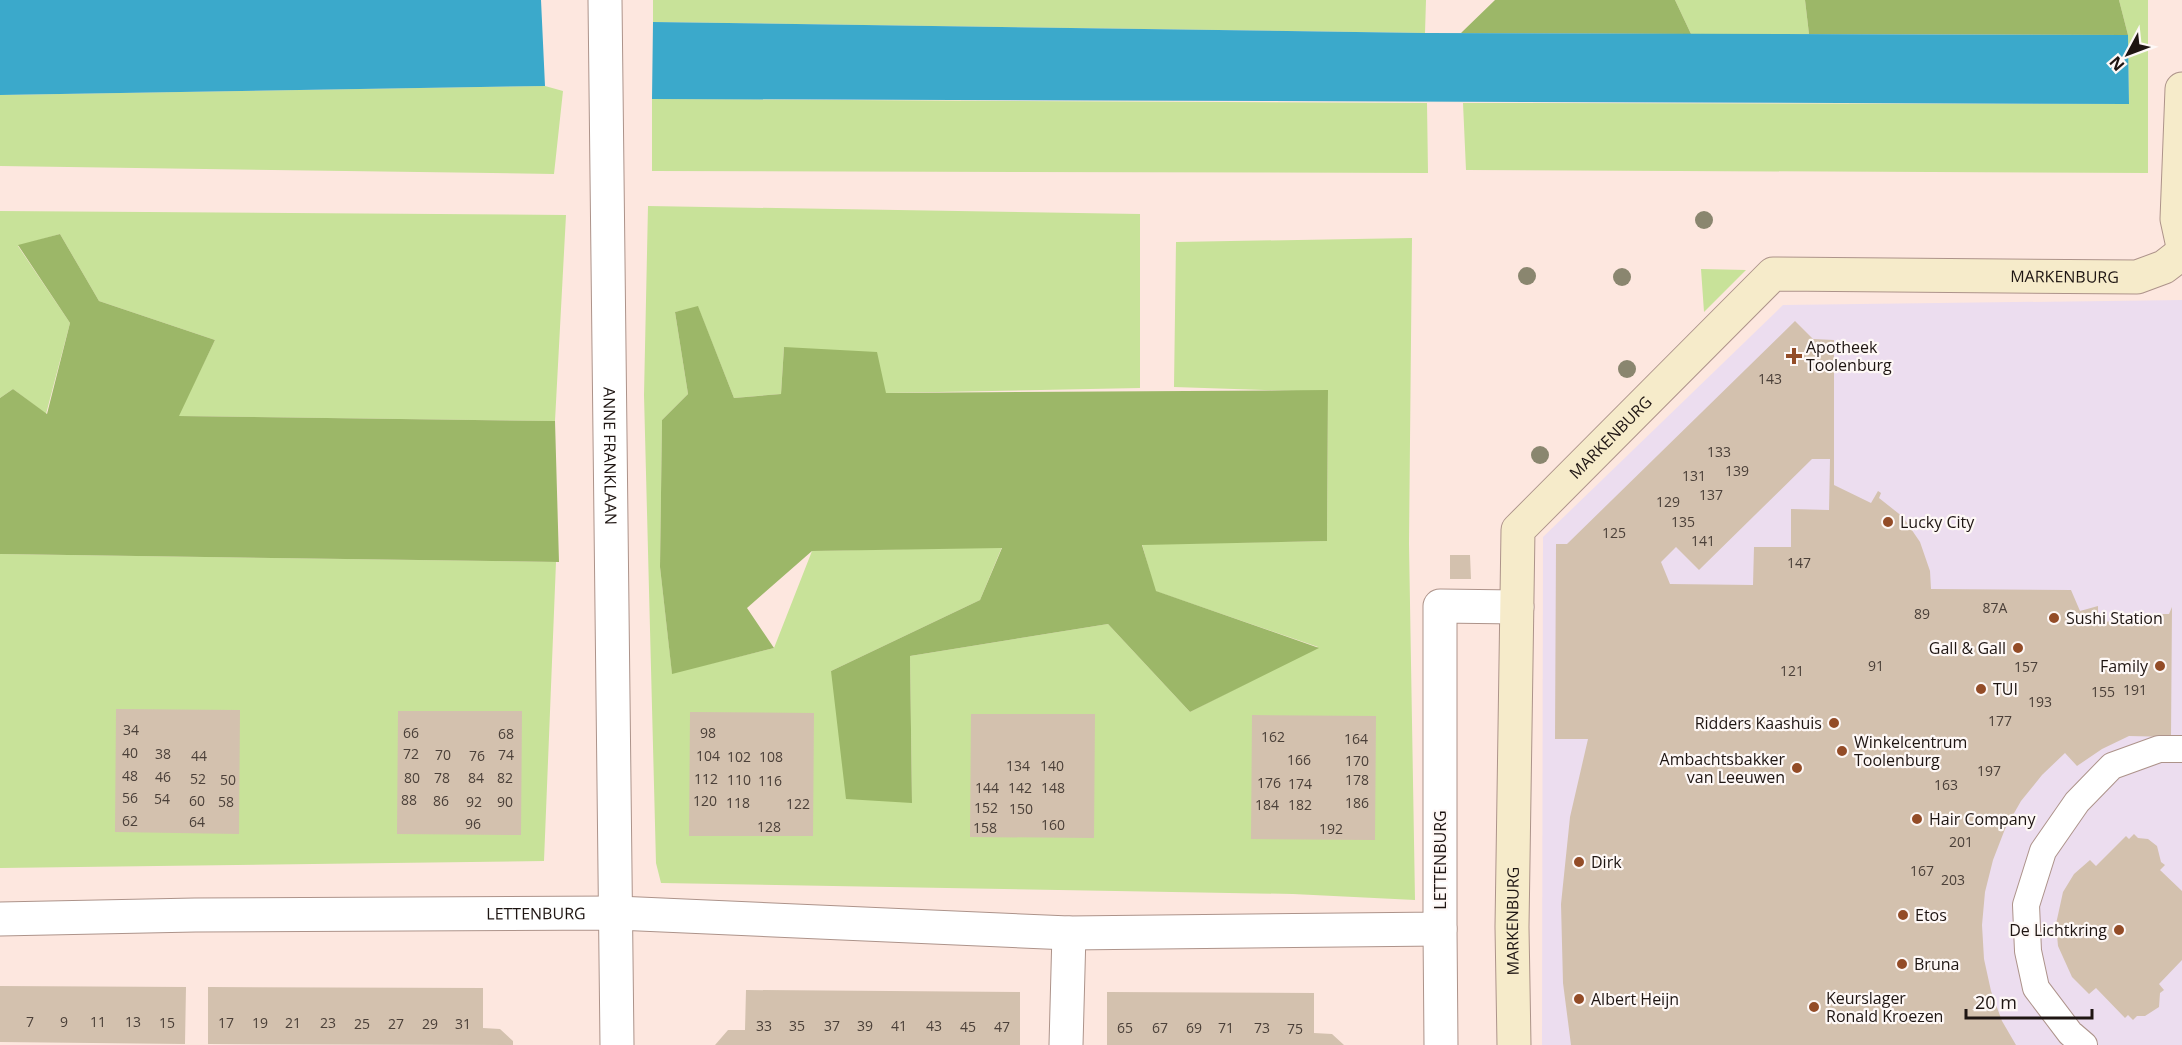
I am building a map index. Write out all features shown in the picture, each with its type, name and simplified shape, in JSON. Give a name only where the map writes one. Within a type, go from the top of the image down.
[{"type":"street","name":"ANNE FRANKLAAN","points":[[605,0],[617,1045]]},
{"type":"street","points":[[2182,89],[2177,219],[2182,242]]},
{"type":"street","name":"MARKENBURG","points":[[1514,1045],[1512,927],[1518,530],[1773,274],[2137,278],[2164,267],[2182,254]]},
{"type":"street","name":"LETTENBURG","points":[[0,919],[207,915],[617,913],[1069,933],[1440,929],[1440,606],[1517,607]]},
{"type":"street","points":[[1440,929],[1440,1045]]},
{"type":"street","points":[[1066,1045],[1069,933]]},
{"type":"lane","points":[[2084,1045],[2070,1033],[2036,987],[2030,960],[2026,905],[2043,851],[2077,802],[2112,766],[2159,749],[2182,749]]},
{"type":"shaded area","name":"Winkelcentrum Toolenburg","points":[[2182,300],[2182,1045],[1542,1045],[1543,537],[1783,305]]},
{"type":"green space","points":[[653,0],[1426,0],[1425,33],[653,22]]},
{"type":"green space","points":[[1495,0],[1675,0],[1691,34],[1461,33]]},
{"type":"green space","points":[[1675,0],[1805,0],[1809,34],[1691,34]]},
{"type":"green space","points":[[1805,0],[2119,0],[2128,35],[1809,34]]},
{"type":"green space","points":[[2119,0],[2148,0],[2148,173],[1466,170],[1463,103],[2129,104],[2128,35]]},
{"type":"green space","points":[[545,86],[563,91],[554,174],[0,166],[0,95]]},
{"type":"green space","points":[[652,99],[1427,103],[1428,173],[652,171]]},
{"type":"green space","points":[[648,206],[1140,214],[1140,388],[886,393],[784,347],[781,394],[734,398],[698,307],[675,312],[688,394],[662,420],[660,567],[672,673],[774,648],[812,551],[1002,547],[980,600],[831,671],[912,802],[910,656],[1108,624],[1190,712],[1318,647],[1155,591],[1142,544],[1327,541],[1328,392],[1174,387],[1176,242],[1412,238],[1409,544],[1415,900],[1293,894],[661,883],[656,863],[644,395]]},
{"type":"green space","points":[[0,211],[566,215],[555,421],[178,416],[215,340],[99,301],[60,234],[18,246],[70,323],[46,414],[13,389],[0,398]]},
{"type":"green space","points":[[60,234],[99,301],[215,340],[179,416],[555,421],[559,562],[0,554],[0,398],[13,389],[47,414],[70,323],[18,245]]},
{"type":"green space","points":[[1701,269],[1746,270],[1704,312]]},
{"type":"green space","points":[[698,306],[734,398],[781,394],[784,347],[877,352],[886,393],[1328,390],[1327,541],[1142,545],[1156,591],[1319,648],[1190,712],[1108,624],[910,656],[912,803],[846,799],[831,671],[980,600],[1002,548],[812,551],[747,608],[774,648],[672,674],[660,567],[662,420],[688,394],[675,312]]},
{"type":"green space","points":[[0,554],[556,562],[544,861],[0,868]]},
{"type":"water","points":[[0,0],[541,0],[545,86],[0,95]]},
{"type":"water","points":[[653,22],[1425,33],[2128,35],[2129,104],[652,99]]},
{"type":"building","name":"Winkelcentrum Toolenburg","points":[[1795,321],[1813,339],[1834,340],[1834,485],[1871,503],[1878,491],[1881,493],[1879,498],[1903,517],[1920,542],[1930,571],[1931,589],[2071,590],[2080,611],[2098,606],[2098,622],[2121,621],[2120,614],[2169,614],[2172,607],[2171,737],[2129,736],[2102,749],[2077,766],[2065,753],[2042,775],[2021,801],[2005,829],[1993,860],[1985,892],[1982,925],[1984,959],[1991,991],[2002,1021],[2016,1045],[1571,1045],[1563,983],[1561,904],[1570,817],[1588,739],[1555,739],[1556,544],[1567,544]],"holes":[[[1812,459],[1830,459],[1829,510],[1791,509],[1791,547],[1754,547],[1753,585],[1670,584],[1661,562],[1676,547],[1699,570]]]},
{"type":"building","points":[[1450,555],[1470,555],[1471,579],[1450,579]]},
{"type":"building","points":[[116,709],[240,710],[239,834],[115,832]]},
{"type":"building","points":[[398,711],[522,711],[521,835],[397,834]]},
{"type":"building","points":[[690,712],[814,713],[813,836],[689,836]]},
{"type":"building","points":[[971,714],[1095,714],[1094,838],[970,837]]},
{"type":"building","points":[[1252,715],[1376,716],[1375,840],[1251,839]]},
{"type":"building","name":"De Lichtkring","points":[[2134,834],[2138,838],[2148,839],[2157,846],[2161,862],[2165,865],[2160,870],[2182,891],[2182,960],[2159,984],[2164,990],[2160,993],[2159,1007],[2133,1020],[2128,1015],[2125,1018],[2096,988],[2089,994],[2072,977],[2058,946],[2056,924],[2063,892],[2074,874],[2090,860],[2096,866],[2126,836],[2129,839]]},
{"type":"building","points":[[0,986],[186,987],[185,1044],[0,1042]]},
{"type":"building","points":[[208,987],[483,988],[483,1028],[500,1029],[513,1041],[513,1045],[208,1044]]},
{"type":"building","points":[[746,990],[1020,992],[1020,1045],[715,1045],[728,1030],[745,1030]]},
{"type":"building","points":[[1107,992],[1314,993],[1314,1033],[1332,1034],[1344,1045],[1107,1045]]},
{"type":"place","name":"Apotheek Toolenburg","points":[[1794,356]]},
{"type":"place","name":"Lucky City","points":[[1888,522]]},
{"type":"place","name":"Sushi Station","points":[[2054,618]]},
{"type":"place","name":"Gall & Gall","points":[[2018,648]]},
{"type":"place","name":"Family","points":[[2160,666]]},
{"type":"place","name":"TUI","points":[[1981,689]]},
{"type":"place","name":"Ridders Kaashuis","points":[[1834,723]]},
{"type":"place","name":"Winkelcentrum Toolenburg","points":[[1842,751]]},
{"type":"place","name":"Ambachtsbakker van Leeuwen","points":[[1797,768]]},
{"type":"place","name":"Hair Company","points":[[1917,819]]},
{"type":"place","name":"Dirk","points":[[1579,862]]},
{"type":"place","name":"Etos","points":[[1903,915]]},
{"type":"place","name":"De Lichtkring","points":[[2119,930]]},
{"type":"place","name":"Bruna","points":[[1902,964]]},
{"type":"place","name":"Albert Heijn","points":[[1579,999]]},
{"type":"place","name":"Keurslager Ronald Kroezen","points":[[1814,1007]]}]
